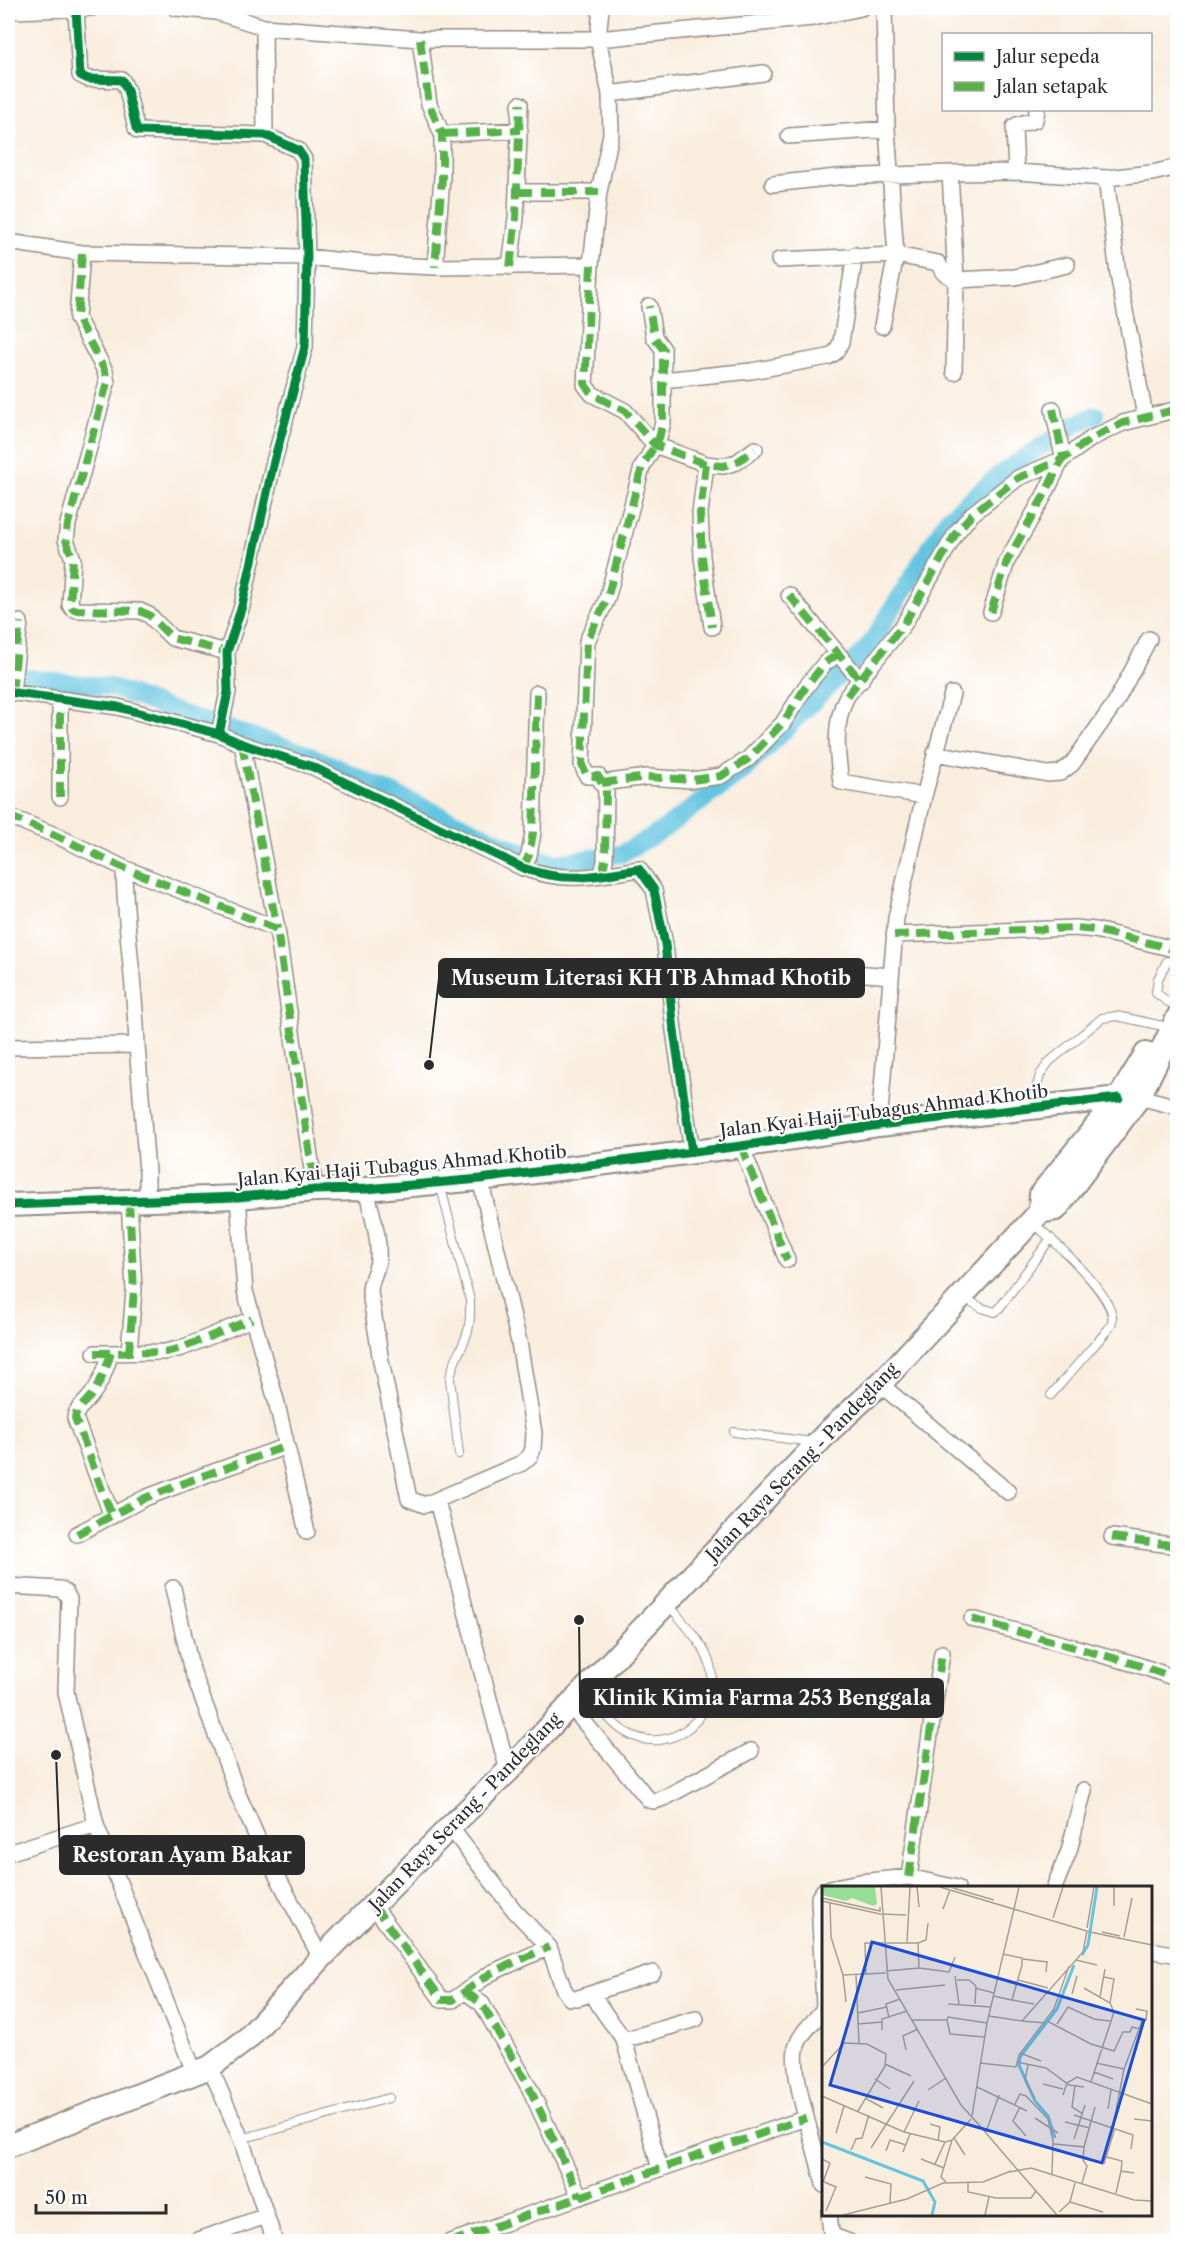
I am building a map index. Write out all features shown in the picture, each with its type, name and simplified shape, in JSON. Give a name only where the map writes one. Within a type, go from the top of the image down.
[{"type":"main road","name":"Jalan Raya Serang - Pandeglang","points":[[8,2146],[202,2070],[247,2038],[321,1958],[508,1771],[817,1443],[880,1384],[1035,1217],[1041,1194],[1129,1098],[1170,1022],[1171,1012],[1178,1006]]},
{"type":"main road","name":"Jalan Kyai Haji Tubagus Ahmad Khotib","points":[[8,1205],[238,1197],[440,1183],[741,1146],[879,1125],[1129,1098]]},
{"type":"street","points":[[8,8],[14,11],[84,8],[80,75],[88,79],[122,80],[138,131],[265,135],[298,150],[304,159],[307,257],[305,347],[273,465],[242,606],[227,652],[229,680],[220,732]]},
{"type":"street","points":[[176,8],[216,12],[264,27],[420,39],[598,39],[813,18],[861,8]]},
{"type":"street","points":[[601,8],[598,39],[610,94],[611,134],[599,192],[591,265],[585,385],[592,394],[625,411],[655,445],[706,464],[723,466],[737,462],[755,448]]},
{"type":"street","points":[[882,326],[896,255],[887,129],[884,8]]},
{"type":"street","points":[[264,27],[265,135]]},
{"type":"street","points":[[420,39],[429,104],[442,134],[442,178],[435,267]]},
{"type":"street","points":[[610,94],[763,73]]},
{"type":"street","points":[[510,267],[516,218],[520,104]]},
{"type":"street","points":[[1016,172],[1014,127],[1035,120],[1037,111]]},
{"type":"street","points":[[789,136],[887,129]]},
{"type":"street","points":[[442,134],[520,130]]},
{"type":"street","points":[[773,184],[837,177],[950,172],[1016,172],[1106,178],[1152,173],[1178,167]]},
{"type":"street","points":[[950,172],[956,280],[954,372]]},
{"type":"street","points":[[1106,178],[1118,274],[1145,416]]},
{"type":"street","points":[[517,192],[599,192]]},
{"type":"street","points":[[8,242],[82,253],[307,257],[370,264],[435,267],[591,265]]},
{"type":"street","points":[[82,253],[77,318],[105,371],[107,383],[68,524],[66,540],[73,559],[70,605],[77,610],[140,611],[149,615],[172,638],[227,652]]},
{"type":"street","points":[[662,380],[751,371],[828,357],[836,352],[841,342],[855,255]]},
{"type":"street","points":[[779,260],[896,255],[938,263],[943,272],[956,280],[1015,277],[1067,266]]},
{"type":"street","points":[[604,868],[606,790],[598,776],[587,776],[582,765],[587,640],[607,599],[642,467],[659,438],[663,422],[663,349],[654,337],[649,306]]},
{"type":"street","points":[[991,612],[1007,561],[1063,457],[1053,409]]},
{"type":"street","points":[[924,796],[841,782],[838,730],[842,705],[904,624],[956,532],[972,514],[1018,478],[1063,457],[1092,438],[1123,423],[1178,409]]},
{"type":"street","points":[[706,464],[700,513],[701,546],[712,627]]},
{"type":"street","points":[[789,595],[860,679]]},
{"type":"street","points":[[20,622],[12,685],[60,699],[118,707],[220,732],[242,744],[313,767],[526,861],[543,875],[574,879],[604,868],[639,869],[654,890],[665,944],[674,1031],[692,1152]]},
{"type":"street","points":[[935,753],[1048,774],[1060,773],[1072,764],[1115,703],[1149,639]]},
{"type":"street","points":[[602,783],[647,777],[692,780],[721,776],[748,759],[783,723],[805,688],[825,663],[841,657]]},
{"type":"street","points":[[526,861],[533,833],[537,693]]},
{"type":"street","points":[[879,1125],[896,918],[924,796],[952,694]]},
{"type":"street","points":[[60,699],[60,797]]},
{"type":"street","points":[[242,744],[277,929],[315,1190]]},
{"type":"street","points":[[8,816],[55,835],[124,868],[277,929]]},
{"type":"street","points":[[124,868],[125,908],[133,969],[147,1172],[138,1201],[129,1352]]},
{"type":"street","points":[[894,935],[1075,928],[1095,930],[1178,951]]},
{"type":"street","points":[[782,967],[891,976]]},
{"type":"street","points":[[8,1047],[137,1045]]},
{"type":"street","points":[[1129,1098],[1178,1107]]},
{"type":"street","points":[[741,1146],[787,1260]]},
{"type":"street","points":[[366,1189],[378,1249],[378,1263],[370,1283],[370,1300],[409,1499],[425,1505],[522,1463],[530,1456],[533,1449],[534,1433],[519,1342],[480,1179]]},
{"type":"street","points":[[238,1197],[245,1291],[287,1446],[307,1532]]},
{"type":"street","points":[[112,1516],[75,1418],[77,1409],[90,1398],[105,1371],[103,1353],[165,1352],[182,1348],[252,1319]]},
{"type":"street","points":[[880,1384],[1008,1492]]},
{"type":"street","points":[[77,1533],[146,1498],[287,1446]]},
{"type":"street","points":[[437,1501],[508,1771]]},
{"type":"street","points":[[1112,1537],[1178,1546]]},
{"type":"street","points":[[8,1586],[60,1589],[69,1599],[66,1692],[96,1825],[202,2070],[241,2139],[275,2241]]},
{"type":"street","points":[[173,1588],[191,1667],[237,1792],[260,1844],[321,1958]]},
{"type":"street","points":[[972,1619],[1135,1664],[1178,1679]]},
{"type":"street","points":[[909,1877],[942,1653]]},
{"type":"street","points":[[569,1704],[649,1800],[655,1801],[666,1797],[751,1751]]},
{"type":"street","points":[[1054,1886],[1069,1851],[1084,1790]]},
{"type":"street","points":[[8,1853],[96,1825]]},
{"type":"street","points":[[450,1827],[514,1910],[549,1947],[564,1990],[570,1998],[579,1998],[652,1973]]},
{"type":"street","points":[[836,1886],[909,1877],[952,1886]]},
{"type":"street","points":[[822,1893],[819,1897],[822,1964]]},
{"type":"street","points":[[374,1906],[442,2000],[453,2000],[491,1973],[549,1947]]},
{"type":"street","points":[[1152,1950],[1178,1955]]},
{"type":"street","points":[[466,1992],[482,2004],[530,2089],[580,2197]]},
{"type":"street","points":[[593,1993],[598,2006],[624,2040],[660,2169]]},
{"type":"street","points":[[822,2010],[802,2034],[796,2047],[795,2061],[806,2118],[822,2178]]},
{"type":"street","points":[[624,2040],[696,2019]]},
{"type":"street","points":[[450,2241],[806,2118]]},
{"type":"street","points":[[193,2241],[266,2216]]},
{"type":"street","points":[[829,2216],[833,2239],[849,2241]]},
{"type":"lane","points":[[1178,961],[1167,961],[1158,979],[1156,993],[1167,1002],[1178,1006]]},
{"type":"lane","points":[[1031,1108],[1040,1075],[1049,1062],[1102,1018],[1117,1016],[1170,1022]]},
{"type":"lane","points":[[440,1183],[470,1300],[467,1334],[451,1368],[450,1379],[459,1454]]},
{"type":"lane","points":[[1035,1217],[1051,1238],[1106,1298],[1112,1319],[1112,1324],[1051,1395]]},
{"type":"lane","points":[[961,1297],[995,1312],[1051,1238]]},
{"type":"lane","points":[[734,1432],[817,1443]]},
{"type":"lane","points":[[585,1688],[618,1727],[638,1738],[660,1740],[672,1738],[692,1727],[700,1719],[713,1687],[710,1663],[666,1602]]},
{"type":"lane","points":[[241,2139],[389,2098]]},
{"type":"waterway","points":[[8,676],[110,687],[179,713],[307,754],[512,848],[556,863],[621,854],[661,831],[743,771],[863,652],[874,639],[948,518],[1004,471],[1078,423],[1096,415]]},
{"type":"marked path","points":[[8,8],[14,11]]},
{"type":"marked path","points":[[420,39],[429,104],[442,134],[442,178],[435,267]]},
{"type":"marked path","points":[[510,267],[516,218],[520,104]]},
{"type":"marked path","points":[[442,134],[520,130]]},
{"type":"marked path","points":[[517,192],[599,192]]},
{"type":"marked path","points":[[82,253],[77,318],[105,371],[107,383],[68,524],[66,540],[73,559],[70,605],[77,610],[140,611],[149,615],[172,638],[227,652]]},
{"type":"marked path","points":[[591,265],[585,385],[592,394],[625,411],[655,445],[706,464],[723,466],[737,462],[755,449]]},
{"type":"marked path","points":[[602,874],[605,861],[606,790],[598,776],[587,776],[582,765],[587,641],[607,599],[642,467],[659,438],[663,422],[663,349],[654,337],[649,306]]},
{"type":"marked path","points":[[991,612],[1007,561],[1063,457],[1053,409]]},
{"type":"marked path","points":[[847,696],[904,624],[956,533],[972,514],[1018,478],[1063,459],[1092,438],[1123,423],[1178,409]]},
{"type":"marked path","points":[[706,464],[700,513],[702,557],[712,627]]},
{"type":"marked path","points":[[789,595],[861,681]]},
{"type":"marked path","points":[[12,692],[20,622]]},
{"type":"marked path","points":[[602,783],[647,777],[692,780],[721,776],[748,759],[783,723],[805,688],[825,663],[838,654]]},
{"type":"marked path","points":[[523,868],[529,855],[533,833],[537,693]]},
{"type":"marked path","points":[[60,699],[60,797]]},
{"type":"marked path","points":[[242,744],[277,929]]},
{"type":"marked path","points":[[8,816],[55,835],[124,868],[277,929],[315,1190]]},
{"type":"marked path","points":[[894,935],[1075,928],[1095,930],[1178,950]]},
{"type":"marked path","points":[[741,1146],[787,1260]]},
{"type":"marked path","points":[[129,1201],[134,1290],[129,1352]]},
{"type":"marked path","points":[[95,1353],[165,1352],[182,1348],[252,1319]]},
{"type":"marked path","points":[[111,1353],[105,1371],[93,1393],[79,1409],[75,1418],[112,1516]]},
{"type":"marked path","points":[[77,1534],[145,1498],[287,1446]]},
{"type":"marked path","points":[[1112,1537],[1178,1546]]},
{"type":"marked path","points":[[972,1619],[1135,1664],[1178,1679]]},
{"type":"marked path","points":[[909,1877],[942,1653]]},
{"type":"marked path","points":[[374,1906],[442,2000],[453,2000],[491,1973],[549,1947]]},
{"type":"marked path","points":[[466,1992],[482,2004],[530,2089],[580,2197]]},
{"type":"marked path","points":[[450,2242],[806,2118]]},
{"type":"cycle path","points":[[76,9],[80,75],[88,79],[122,80],[138,131],[265,135],[298,150],[304,159],[307,257],[305,347],[273,465],[242,606],[227,652],[228,692],[219,734]]},
{"type":"cycle path","points":[[8,692],[118,707],[219,734],[242,744],[313,767],[523,868],[539,873],[581,877],[639,869],[654,890],[665,944],[674,1031],[692,1152]]},
{"type":"cycle path","points":[[8,1205],[238,1197],[480,1179],[741,1146],[879,1125],[1119,1098]]},
{"type":"place","name":"Museum Literasi KH TB Ahmad Khotib","points":[[429,1065]]},
{"type":"place","name":"Klinik Kimia Farma 253 Benggala","points":[[579,1620]]},
{"type":"place","name":"Restoran Ayam Bakar","points":[[56,1755]]}]
